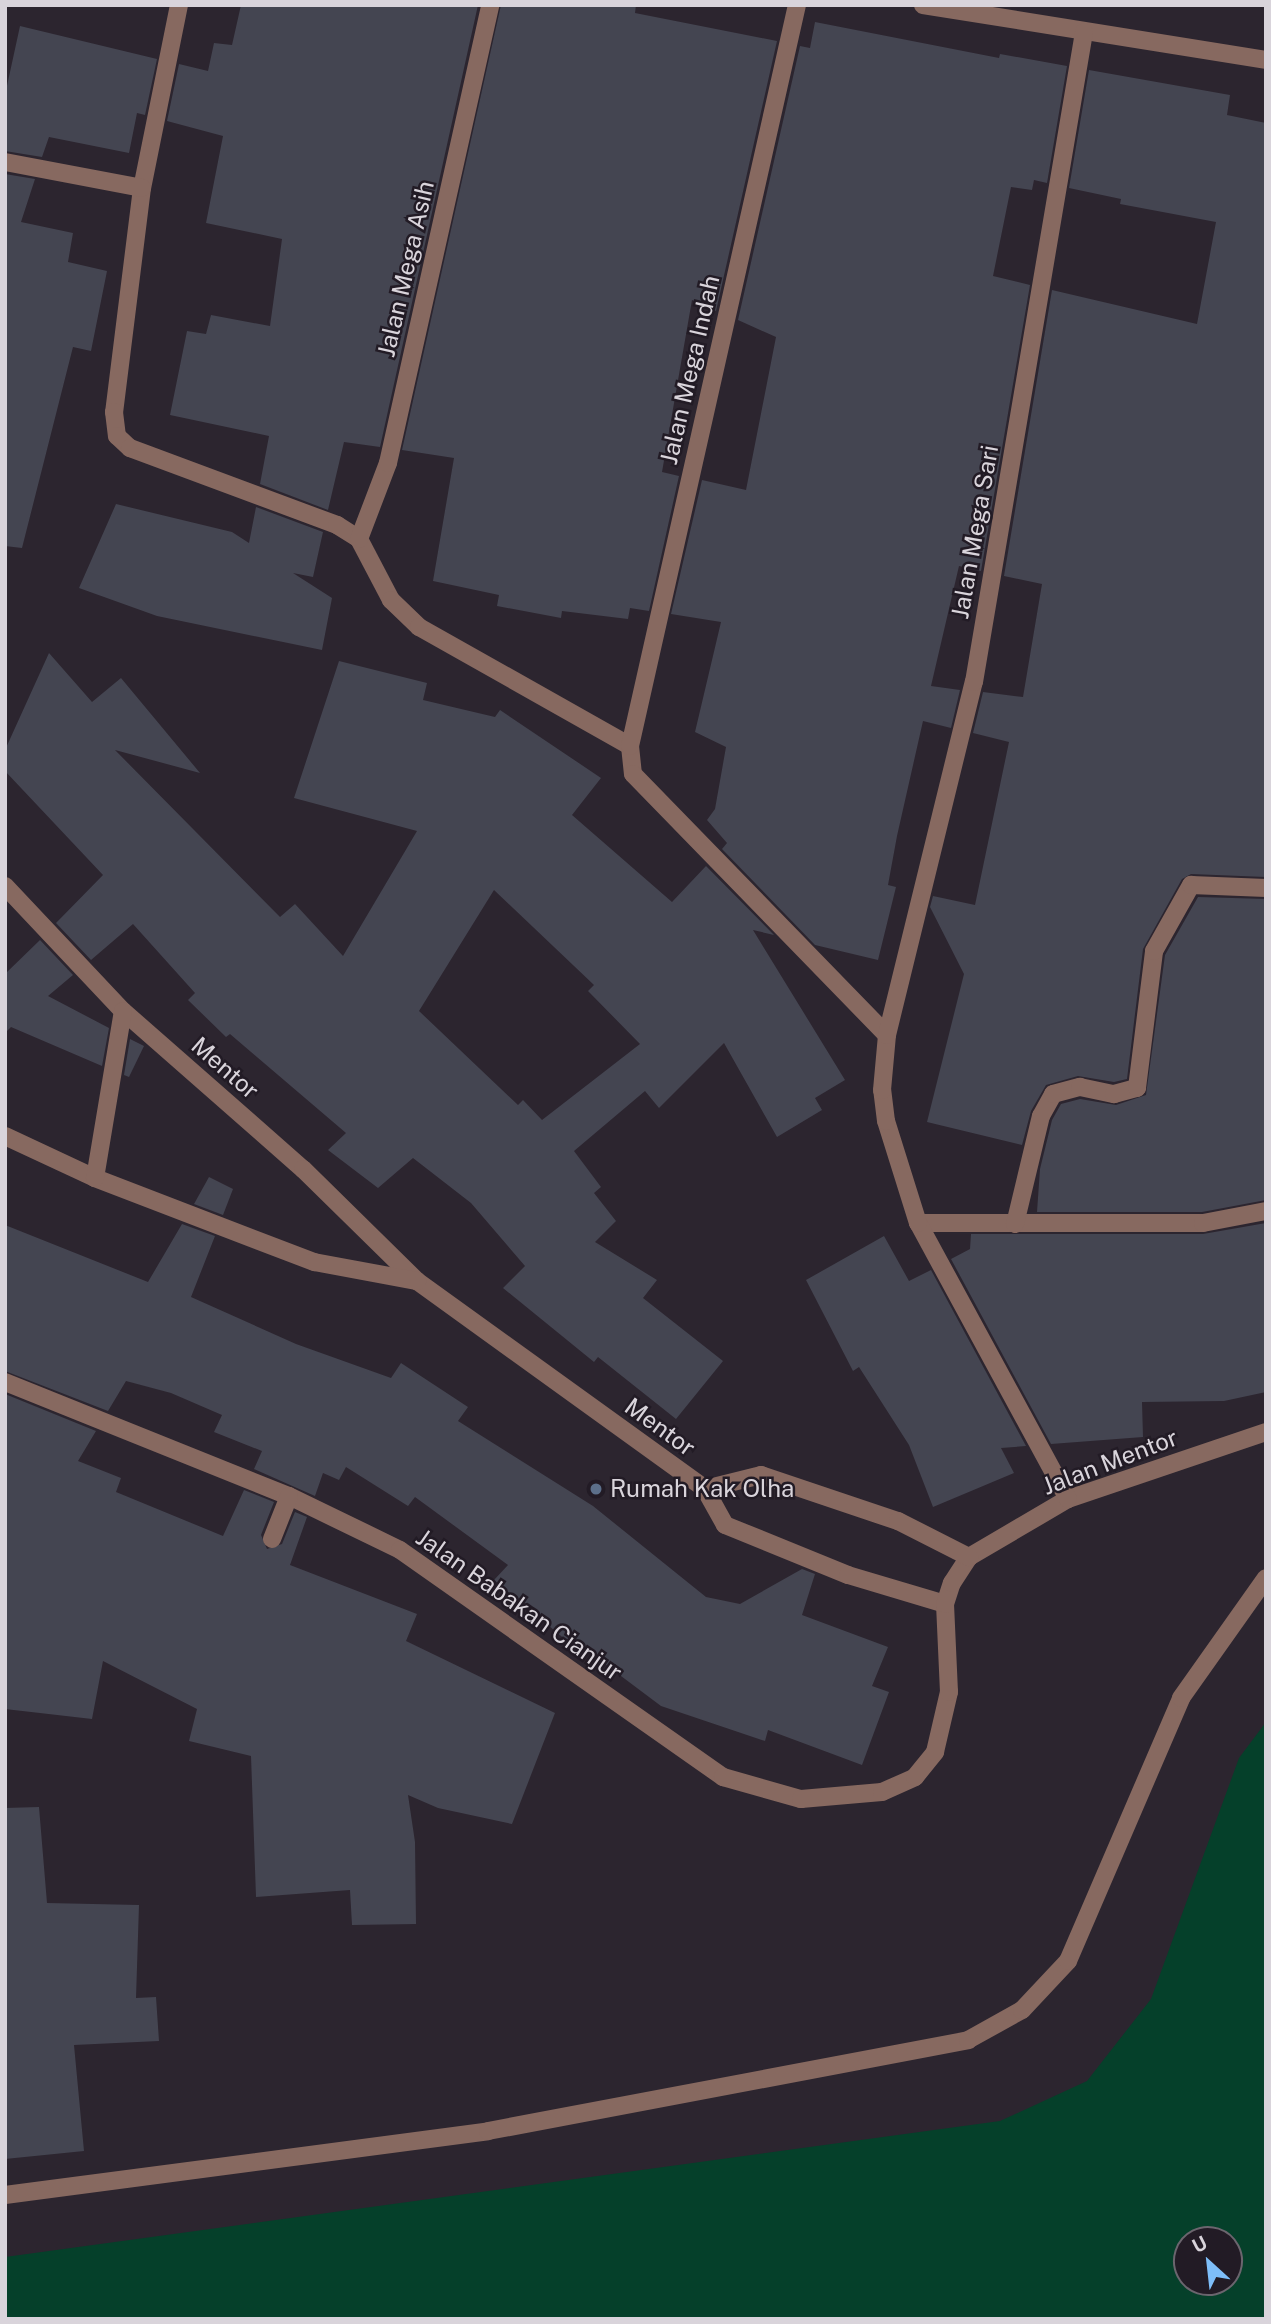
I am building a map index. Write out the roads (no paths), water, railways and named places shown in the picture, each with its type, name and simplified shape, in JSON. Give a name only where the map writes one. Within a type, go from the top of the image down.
[{"type":"street","points":[[179,5],[142,188],[114,412],[117,436],[130,449],[337,525],[359,540],[391,600],[419,627],[630,746],[634,774],[887,1035]]},
{"type":"street","name":"Jalan Mega Asih","points":[[359,540],[388,463],[490,5]]},
{"type":"street","name":"Jalan Mega Indah","points":[[630,746],[797,5]]},
{"type":"street","points":[[923,5],[1266,60]]},
{"type":"street","name":"Jalan Mega Sari","points":[[1068,1499],[918,1223],[886,1121],[882,1090],[887,1035],[974,682],[1084,32]]},
{"type":"street","points":[[5,162],[142,188]]},
{"type":"street","points":[[1015,1224],[1041,1116],[1053,1094],[1080,1087],[1114,1094],[1137,1088],[1154,951],[1191,885],[1266,888]]},
{"type":"street","name":"Mentor","points":[[5,886],[123,1011],[303,1169],[417,1281],[705,1489],[725,1524],[848,1575],[946,1604]]},
{"type":"street","points":[[95,1178],[123,1011]]},
{"type":"street","name":"Mentor","points":[[5,1136],[95,1178],[314,1262],[417,1281]]},
{"type":"street","points":[[918,1223],[1202,1223],[1266,1211]]},
{"type":"street","name":"Jalan Babakan Cianjur","points":[[5,1382],[289,1496],[400,1550],[723,1777],[801,1799],[881,1792],[915,1777],[935,1752],[949,1692],[946,1645]]},
{"type":"street","name":"Jalan Mentor","points":[[946,1645],[946,1604],[952,1583],[969,1557],[1068,1499],[1266,1432]]},
{"type":"street","name":"Mentor","points":[[705,1489],[761,1475],[898,1521],[969,1557]]},
{"type":"street","points":[[272,1539],[289,1496]]},
{"type":"street","points":[[5,2195],[488,2131],[968,2040],[1022,2010],[1068,1961],[1181,1698],[1266,1578]]},
{"type":"place","name":"Rumah Kak Olha","points":[[596,1489]]}]
